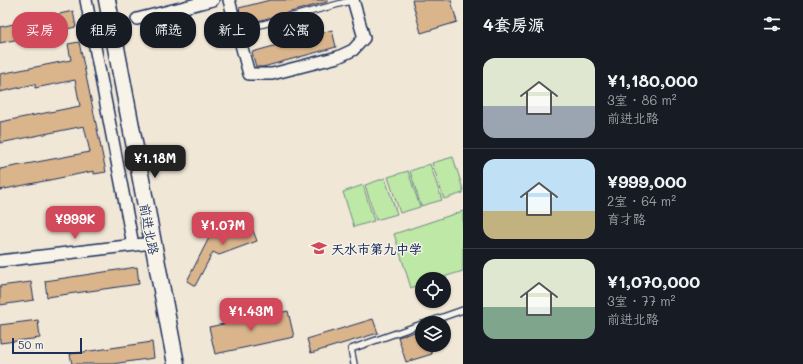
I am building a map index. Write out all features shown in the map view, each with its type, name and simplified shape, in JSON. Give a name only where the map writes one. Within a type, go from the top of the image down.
[{"type":"main road","name":"前进北路","points":[[107,0],[109,12]]},
{"type":"main road","name":"前进北路","points":[[116,48],[176,364]]},
{"type":"street","points":[[86,0],[88,12]]},
{"type":"street","points":[[138,19],[213,0]]},
{"type":"street","points":[[228,0],[231,12]]},
{"type":"street","points":[[242,48],[249,74],[272,74],[338,57],[353,50],[364,38],[354,0]]},
{"type":"street","points":[[96,48],[134,245]]},
{"type":"street","points":[[0,261],[152,242]]},
{"type":"lane","points":[[260,25],[354,0]]},
{"type":"lane","points":[[446,316],[463,310]]},
{"type":"lane","points":[[354,364],[351,350],[415,327]]},
{"type":"green space","points":[[453,157],[463,193],[444,199],[432,163]]},
{"type":"green space","points":[[430,164],[442,200],[421,206],[410,171]]},
{"type":"green space","points":[[408,171],[420,207],[400,213],[388,177]]},
{"type":"green space","points":[[385,178],[397,214],[376,220],[365,185]]},
{"type":"green space","points":[[363,185],[374,221],[354,227],[343,192]]},
{"type":"green space","points":[[463,211],[463,271],[451,275],[451,272],[415,272],[415,287],[411,288],[394,234]]},
{"type":"building","points":[[270,0],[327,0],[327,2],[290,12],[268,12],[268,18],[260,20],[260,12],[240,12],[239,8]]},
{"type":"building","points":[[412,0],[451,0],[457,22],[421,33]]},
{"type":"building","points":[[73,11],[76,27],[68,29],[68,12]]},
{"type":"building","points":[[12,24],[12,40],[0,43],[0,27]]},
{"type":"building","points":[[332,30],[336,47],[263,67],[256,67],[252,52],[268,48],[324,48],[324,32]]},
{"type":"building","points":[[76,43],[76,48],[80,48],[106,172],[94,174],[94,171],[0,190],[0,169],[90,152],[84,126],[0,143],[0,122],[80,106],[75,80],[35,88],[35,84],[0,92],[0,74],[71,60],[68,44]]},
{"type":"building","points":[[249,220],[257,241],[219,255],[213,252],[195,286],[187,281],[211,234]]},
{"type":"building","points":[[137,267],[139,284],[47,297],[45,281]]},
{"type":"building","points":[[31,282],[34,300],[0,305],[0,286]]},
{"type":"building","points":[[288,311],[294,337],[215,354],[209,327]]},
{"type":"building","points":[[373,319],[378,333],[311,353],[307,339]]},
{"type":"building","points":[[38,320],[40,338],[0,343],[0,325]]},
{"type":"building","points":[[415,332],[415,352],[431,352],[432,354],[406,362],[398,337]]},
{"type":"building","points":[[152,342],[154,358],[112,364],[72,364],[70,354]]},
{"type":"place","name":"天水市第九中学","points":[[319,248]]}]
